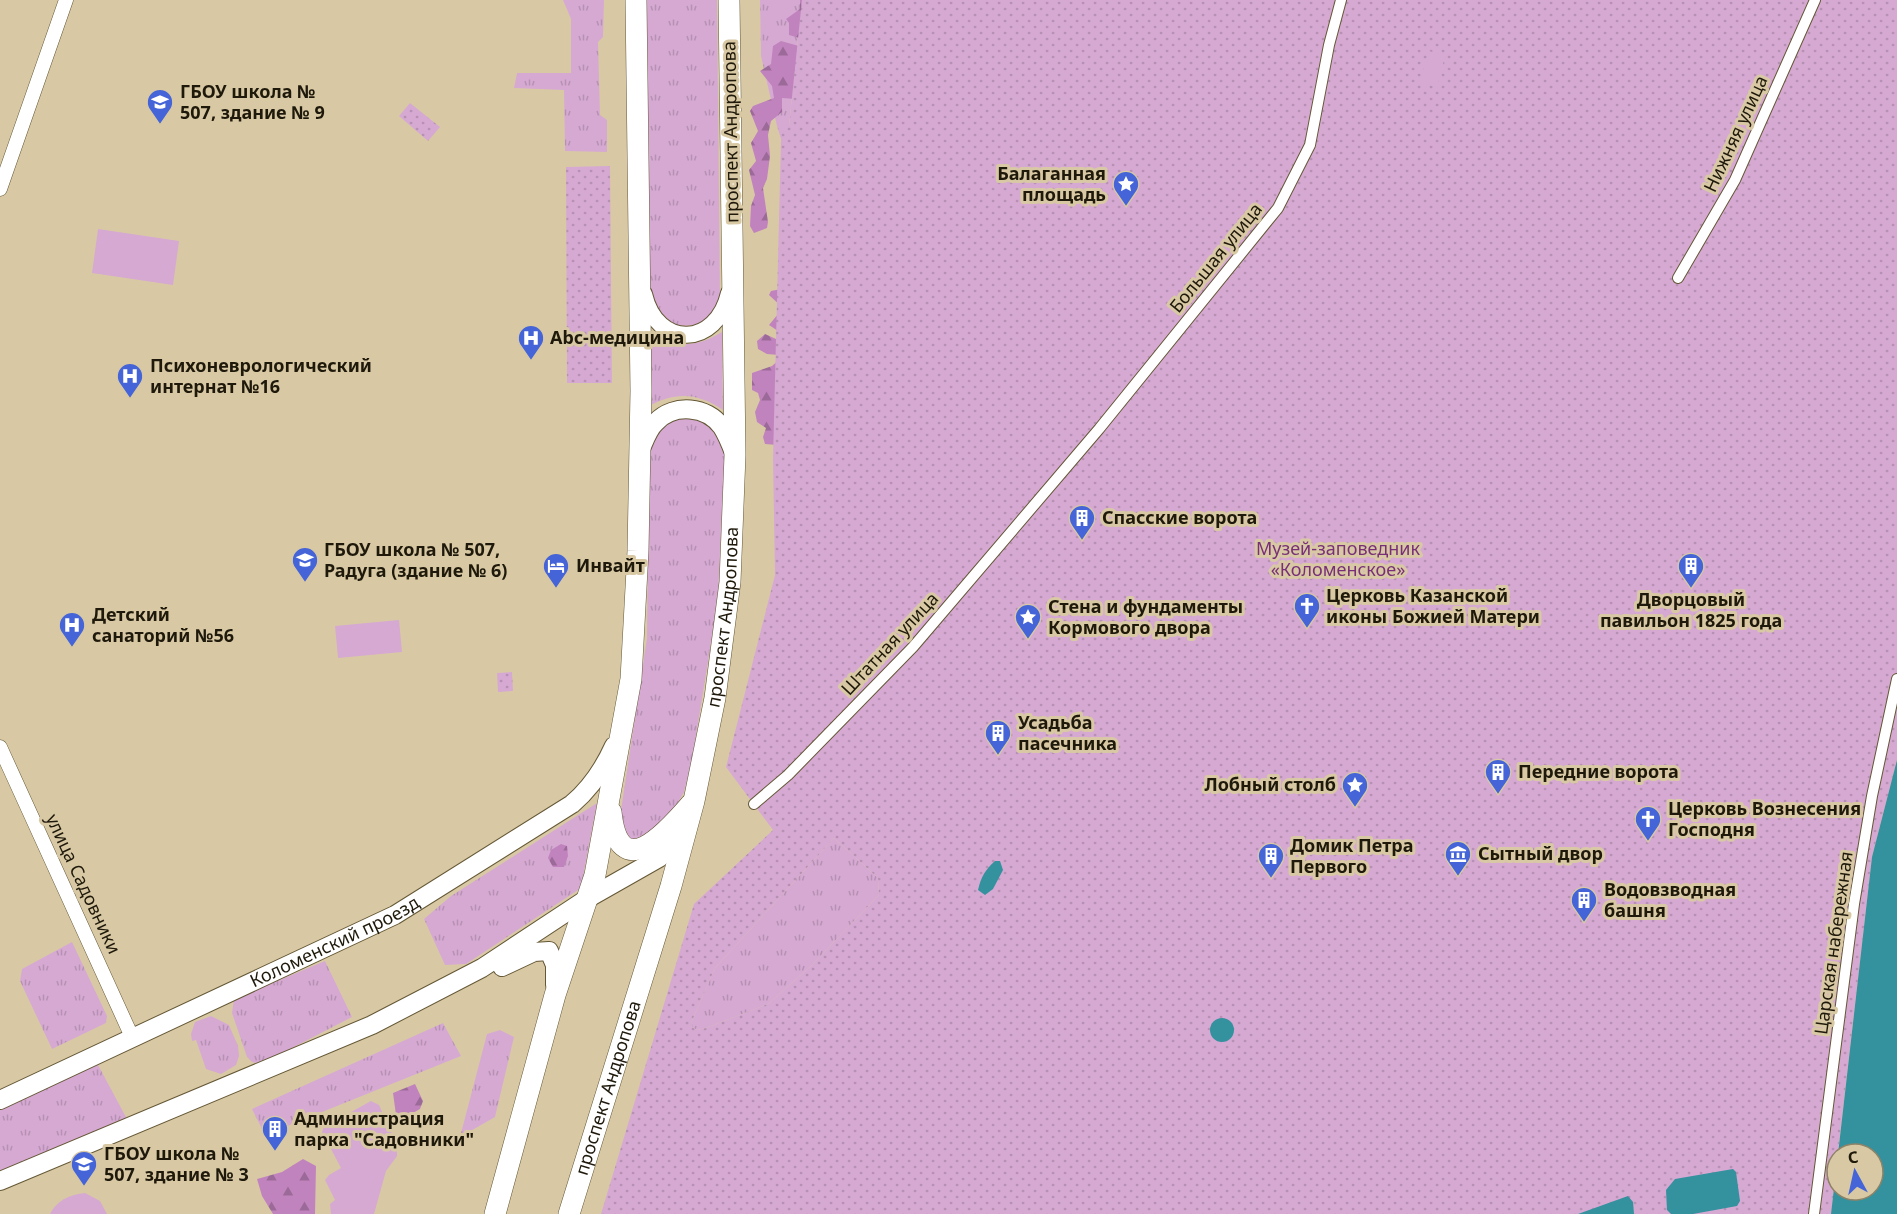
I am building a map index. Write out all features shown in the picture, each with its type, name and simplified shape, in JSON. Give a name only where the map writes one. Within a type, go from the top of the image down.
[{"type":"main road","points":[[495,1214],[555,995],[595,875],[632,679],[639,454],[641,282],[636,0]]},
{"type":"main road","name":"проспект Андропова","points":[[569,1214],[694,801],[715,698],[729,595],[735,455],[729,0]]},
{"type":"main road","points":[[639,454],[655,423],[670,412],[685,409],[700,411],[718,422],[735,455]]},
{"type":"main road","name":"Коломенский проезд","points":[[0,1100],[395,915],[572,804],[584,794],[604,766],[624,724]]},
{"type":"main road","points":[[610,803],[615,837],[622,847],[632,850],[642,849],[662,835],[694,801]]},
{"type":"main road","points":[[0,1181],[372,1025],[462,980],[585,900],[659,858],[685,833]]},
{"type":"main road","points":[[462,980],[474,981],[534,952],[549,951],[555,965],[555,995]]},
{"type":"street","name":"Большая улица","points":[[1040,497],[1278,208],[1310,145],[1329,45],[1341,0]]},
{"type":"street","name":"Нижняя улица","points":[[1678,278],[1735,180],[1815,0]]},
{"type":"street","points":[[0,189],[66,1]]},
{"type":"street","points":[[641,282],[648,311],[656,322],[673,333],[694,334],[708,328],[723,313],[733,272]]},
{"type":"street","name":"Штатная улица","points":[[754,804],[788,775],[913,647],[1040,497]]},
{"type":"street","name":"Царская набережная","points":[[1814,1214],[1854,904],[1872,796],[1897,679]]},
{"type":"street","name":"улица Садовники","points":[[0,747],[132,1037]]},
{"type":"green space","points":[[563,0],[604,0],[603,37],[598,42],[600,115],[607,120],[607,152],[565,151],[564,90],[514,88],[517,73],[571,73],[571,19]]},
{"type":"green space","points":[[646,0],[717,0],[720,296],[707,318],[688,326],[669,324],[650,298]]},
{"type":"green space","points":[[760,0],[802,0],[789,126],[777,126],[761,56]]},
{"type":"green space","points":[[800,0],[839,0],[795,99],[782,98],[782,112],[771,121],[768,135],[770,156],[767,179],[763,188],[768,222],[767,228],[754,233],[750,226],[751,206],[755,195],[749,170],[756,161],[751,143],[758,131],[750,111],[753,106],[774,98],[772,86],[760,71],[771,64],[773,46],[781,41],[799,46],[803,39],[789,35],[789,23],[786,19],[800,9]]},
{"type":"green space","name":"Музей-заповедник «Коломенское»","points":[[802,0],[1897,0],[1897,760],[1872,857],[1839,1142],[1825,1142],[1825,1202],[1832,1202],[1831,1214],[601,1214],[694,904],[773,830],[726,767],[775,575],[773,460],[781,139],[777,126],[789,126]],"holes":[[[834,838],[878,878],[879,895],[811,966],[768,1004],[706,1028],[697,1030],[692,1027],[691,1023],[715,968]]]},
{"type":"green space","points":[[1429,51],[1445,56],[1437,87],[1420,82]]},
{"type":"green space","points":[[410,103],[440,127],[428,141],[399,116]]},
{"type":"green space","points":[[610,166],[612,383],[567,383],[566,167]]},
{"type":"green space","points":[[98,229],[179,241],[173,285],[92,273]]},
{"type":"green space","points":[[786,278],[808,292],[819,290],[825,304],[833,302],[841,305],[842,319],[856,334],[854,343],[847,353],[833,359],[824,368],[815,369],[807,375],[810,385],[800,394],[796,418],[781,431],[777,445],[765,444],[763,437],[766,428],[757,422],[755,412],[760,400],[758,393],[752,390],[752,373],[772,366],[781,358],[779,355],[767,354],[758,349],[757,341],[765,334],[776,339],[781,333],[769,325],[783,308],[769,295],[771,291],[781,289],[781,283]]},
{"type":"green space","points":[[722,332],[723,410],[704,400],[685,396],[667,399],[647,407],[648,334],[667,342],[686,344],[704,341]]},
{"type":"green space","points":[[677,416],[705,420],[725,444],[718,599],[692,761],[684,792],[667,822],[649,839],[625,841],[620,817],[647,638],[649,445],[652,436]]},
{"type":"green space","points":[[399,620],[402,652],[338,658],[335,626]]},
{"type":"green space","points":[[512,672],[513,691],[498,692],[497,673]]},
{"type":"green space","points":[[597,803],[581,888],[466,964],[445,965],[424,919],[451,896]]},
{"type":"green space","points":[[834,838],[878,878],[879,895],[811,966],[768,1004],[706,1028],[697,1030],[692,1027],[691,1023],[715,968]]},
{"type":"green space","points":[[561,844],[567,846],[568,856],[564,867],[553,867],[548,858],[551,850]]},
{"type":"green space","points":[[72,942],[107,1016],[106,1023],[52,1049],[20,981],[22,969]]},
{"type":"green space","points":[[325,961],[352,1017],[261,1064],[252,1062],[247,1057],[232,1013],[234,999]]},
{"type":"green space","points":[[211,1016],[229,1025],[238,1046],[239,1056],[236,1065],[221,1074],[206,1069],[196,1040],[192,1041],[191,1034],[195,1022]]},
{"type":"green space","points":[[443,1023],[461,1056],[265,1135],[252,1109]]},
{"type":"green space","points":[[500,1030],[514,1037],[495,1117],[460,1137],[487,1034]]},
{"type":"green space","points":[[97,1063],[127,1119],[0,1171],[0,1110]]},
{"type":"green space","points":[[415,1084],[423,1101],[420,1109],[404,1118],[396,1115],[393,1093]]},
{"type":"green space","points":[[371,1101],[379,1105],[397,1145],[397,1156],[386,1171],[374,1214],[331,1214],[330,1204],[335,1200],[325,1180],[341,1168],[322,1132],[324,1127]]},
{"type":"green space","points":[[303,1159],[316,1166],[315,1214],[273,1214],[262,1196],[257,1179],[282,1172]]},
{"type":"green space","points":[[85,1193],[100,1201],[107,1214],[50,1214],[64,1199]]},
{"type":"water","points":[[1897,760],[1897,1214],[1831,1214],[1832,1202],[1885,1202],[1885,1142],[1839,1142],[1872,857]]},
{"type":"water","points":[[995,861],[1000,861],[1003,870],[993,889],[985,895],[978,890],[979,885],[984,874]]},
{"type":"water","points":[[1222,1018],[1231,1021],[1234,1030],[1231,1039],[1222,1042],[1213,1039],[1210,1030],[1213,1021]]},
{"type":"water","points":[[1733,1169],[1736,1172],[1740,1201],[1737,1206],[1693,1214],[1671,1214],[1667,1210],[1666,1190],[1675,1179]]},
{"type":"water","points":[[1628,1196],[1633,1202],[1634,1214],[1578,1214]]},
{"type":"place","name":"ГБОУ школа № 507, здание № 9","points":[[160,125]]},
{"type":"place","name":"Балаганная площадь","points":[[1126,207]]},
{"type":"place","name":"Abc-медицина","points":[[531,361]]},
{"type":"place","name":"Психоневрологический интернат №16","points":[[130,399]]},
{"type":"place","name":"Спасские ворота","points":[[1082,541]]},
{"type":"place","name":"ГБОУ школа № 507, Радуга (здание № 6)","points":[[305,583]]},
{"type":"place","name":"Инвайт","points":[[556,589]]},
{"type":"place","name":"Дворцовый павильон 1825 года","points":[[1691,589]]},
{"type":"place","name":"Церковь Казанской иконы Божией Матери","points":[[1307,629]]},
{"type":"place","name":"Стена и фундаменты Кормового двора","points":[[1028,640]]},
{"type":"place","name":"Детский санаторий №56","points":[[72,648]]},
{"type":"place","name":"Усадьба пасечника","points":[[998,756]]},
{"type":"place","name":"Передние ворота","points":[[1498,795]]},
{"type":"place","name":"Лобный столб","points":[[1355,808]]},
{"type":"place","name":"Церковь Вознесения Господня","points":[[1648,842]]},
{"type":"place","name":"Сытный двор","points":[[1458,877]]},
{"type":"place","name":"Домик Петра Первого","points":[[1271,879]]},
{"type":"place","name":"Водовзводная башня","points":[[1584,923]]},
{"type":"place","name":"Администрация парка \"Садовники\"","points":[[275,1152]]},
{"type":"place","name":"ГБОУ школа № 507, здание № 3","points":[[84,1187]]}]
